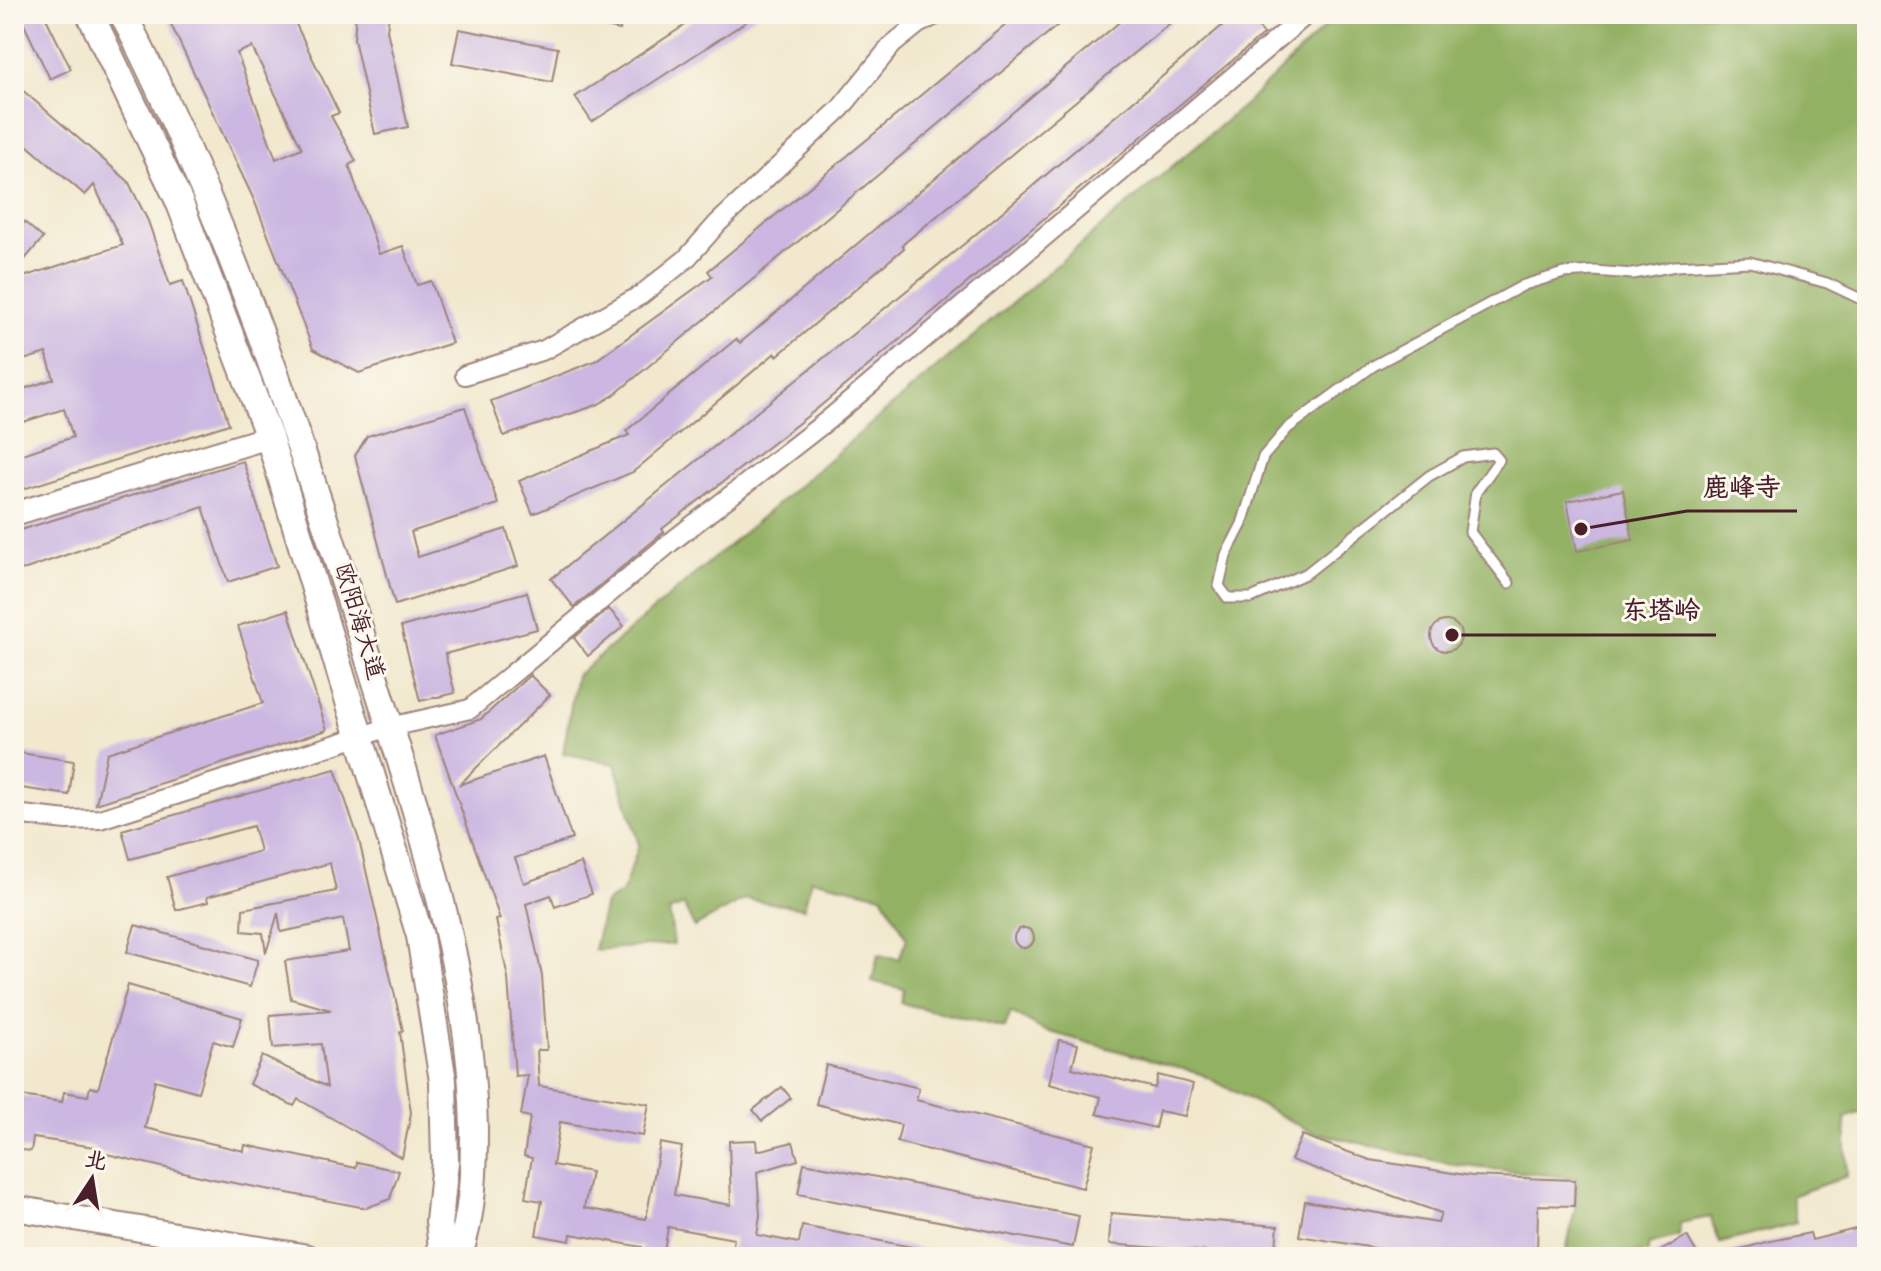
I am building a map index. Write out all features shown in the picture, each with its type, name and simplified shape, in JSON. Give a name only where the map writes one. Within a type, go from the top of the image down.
[{"type":"main road","name":"欧阳海大道","points":[[90,14],[179,201],[269,437],[420,936],[443,1081],[445,1162],[439,1222],[443,1257]]},
{"type":"main road","name":"欧阳海大道","points":[[123,14],[207,190],[297,428],[449,929],[473,1079],[474,1161],[470,1214],[458,1257]]},
{"type":"main road","points":[[14,1208],[308,1257]]},
{"type":"street","points":[[465,375],[544,350],[641,295],[686,259],[718,223],[840,109],[892,45],[918,24],[938,14]]},
{"type":"street","points":[[14,814],[67,820],[100,819],[390,727],[470,709],[671,542],[828,420],[1307,14]]},
{"type":"street","points":[[14,514],[269,437]]},
{"type":"lane","points":[[1509,583],[1470,532],[1476,492],[1499,460],[1493,453],[1463,457],[1429,476],[1307,573],[1251,598],[1228,598],[1219,586],[1226,555],[1242,524],[1263,457],[1288,428],[1373,366],[1524,285],[1564,273],[1594,271],[1633,274],[1675,266],[1750,262],[1827,283],[1867,302]]},
{"type":"green space","points":[[1338,14],[1867,14],[1867,1110],[1845,1118],[1847,1176],[1791,1196],[1796,1223],[1720,1243],[1710,1217],[1680,1223],[1679,1236],[1648,1244],[1648,1252],[1565,1257],[1575,1209],[1576,1178],[1455,1165],[1312,1132],[1201,1074],[1043,1030],[1011,1012],[1005,1028],[901,1003],[904,989],[872,981],[878,955],[899,959],[907,938],[882,895],[811,879],[804,908],[745,899],[694,927],[684,905],[669,911],[674,944],[594,950],[605,903],[622,893],[639,845],[615,764],[563,753],[576,676],[1251,99]]},
{"type":"building","points":[[19,14],[44,14],[71,69],[50,79]]},
{"type":"building","points":[[166,14],[291,14],[339,113],[331,116],[356,161],[349,165],[379,254],[403,246],[417,285],[431,281],[452,343],[359,373],[313,349],[254,200]],"holes":[[[252,47],[302,148],[276,159],[237,53]]]},
{"type":"building","points":[[356,14],[389,14],[387,30],[408,127],[375,134],[354,39]]},
{"type":"building","points":[[574,14],[623,14],[620,30],[573,20]]},
{"type":"building","points":[[702,14],[758,14],[592,122],[575,97]]},
{"type":"building","points":[[1019,14],[1071,14],[614,395],[597,405],[504,436],[491,401],[595,361],[712,276],[708,271]]},
{"type":"building","points":[[1129,14],[1181,14],[902,245],[904,248],[777,356],[775,353],[633,472],[533,514],[519,481],[629,435],[626,431],[736,339],[740,343]]},
{"type":"building","points":[[1236,14],[1247,14],[1264,34],[818,408],[662,529],[664,532],[574,607],[551,579],[969,240]]},
{"type":"building","points":[[459,29],[558,48],[552,82],[452,63]]},
{"type":"building","points":[[14,83],[128,181],[148,221],[170,285],[183,281],[229,424],[14,492],[14,457],[73,437],[64,409],[14,425],[14,392],[54,379],[46,353],[14,363],[14,285],[22,284],[20,278],[123,245],[94,185],[85,195],[14,134]]},
{"type":"building","points":[[14,213],[43,238],[14,272]]},
{"type":"building","points":[[465,407],[498,504],[411,532],[418,557],[506,529],[518,566],[395,605],[355,456],[367,436]]},
{"type":"building","points":[[243,461],[277,566],[228,582],[203,507],[26,569],[14,570],[14,532]]},
{"type":"building","points":[[1623,490],[1633,540],[1577,551],[1567,501]]},
{"type":"building","points":[[527,592],[537,629],[445,654],[455,693],[420,701],[401,627]]},
{"type":"building","points":[[609,609],[624,626],[588,656],[574,638]]},
{"type":"building","points":[[288,610],[327,730],[96,804],[107,753],[263,703],[238,626]]},
{"type":"building","points":[[1446,621],[1452,622],[1460,630],[1460,642],[1452,650],[1446,651],[1440,650],[1432,642],[1431,636],[1432,630],[1440,622]]},
{"type":"building","points":[[530,675],[550,695],[459,785],[544,756],[572,839],[515,858],[524,883],[581,863],[592,894],[555,907],[551,895],[526,904],[542,976],[547,1050],[537,1050],[539,1086],[649,1104],[643,1136],[560,1122],[553,1165],[591,1172],[584,1208],[646,1219],[660,1143],[682,1147],[674,1195],[731,1205],[729,1141],[756,1140],[757,1151],[793,1142],[798,1160],[757,1172],[760,1215],[757,1235],[799,1243],[802,1226],[928,1250],[927,1257],[731,1257],[734,1239],[668,1227],[663,1257],[640,1257],[642,1247],[571,1234],[570,1241],[536,1235],[542,1201],[525,1198],[532,1158],[524,1156],[530,1117],[521,1115],[528,1075],[515,1076],[508,978],[496,920],[500,919],[435,735],[481,719]]},
{"type":"building","points":[[14,752],[74,761],[69,795],[14,787]]},
{"type":"building","points":[[335,769],[359,840],[403,1031],[400,1032],[411,1113],[402,1158],[298,1099],[294,1106],[249,1084],[262,1056],[327,1087],[321,1044],[273,1048],[270,1015],[331,1010],[291,999],[285,961],[349,951],[343,919],[281,932],[278,913],[266,953],[263,933],[242,931],[243,909],[336,891],[330,863],[207,897],[208,902],[176,910],[167,877],[260,851],[253,826],[130,859],[122,830]]},
{"type":"building","points":[[135,925],[258,960],[250,987],[127,952]]},
{"type":"building","points":[[1024,928],[1031,931],[1034,938],[1031,945],[1024,948],[1017,945],[1014,938],[1017,931]]},
{"type":"building","points":[[128,985],[242,1018],[233,1047],[213,1041],[198,1092],[155,1080],[145,1128],[244,1151],[245,1145],[356,1168],[357,1162],[399,1171],[390,1199],[366,1208],[213,1179],[94,1151],[95,1147],[33,1138],[31,1151],[14,1149],[14,1095],[62,1102],[64,1092],[88,1096],[90,1087],[98,1089]]},
{"type":"building","points":[[1059,1040],[1078,1044],[1072,1068],[1155,1088],[1158,1075],[1193,1084],[1185,1116],[1159,1111],[1155,1128],[1097,1114],[1101,1097],[1049,1084]]},
{"type":"building","points":[[826,1065],[919,1088],[916,1100],[1094,1144],[1083,1188],[897,1142],[901,1125],[816,1104]]},
{"type":"building","points":[[782,1087],[791,1098],[762,1121],[753,1110]]},
{"type":"building","points":[[1302,1135],[1370,1160],[1472,1176],[1575,1180],[1574,1206],[1538,1205],[1537,1257],[1431,1257],[1299,1236],[1305,1201],[1438,1223],[1441,1213],[1291,1160]]},
{"type":"building","points":[[804,1163],[1079,1216],[1073,1247],[798,1194]]},
{"type":"building","points":[[1111,1213],[1278,1226],[1275,1257],[1109,1244]]},
{"type":"building","points":[[1867,1226],[1867,1255],[1859,1257],[1729,1257],[1728,1253],[1810,1233],[1812,1240]]},
{"type":"building","points":[[1687,1236],[1699,1257],[1650,1257]]},
{"type":"place","name":"鹿峰寺","points":[[1581,529]]},
{"type":"place","name":"东塔岭","points":[[1452,635]]}]
